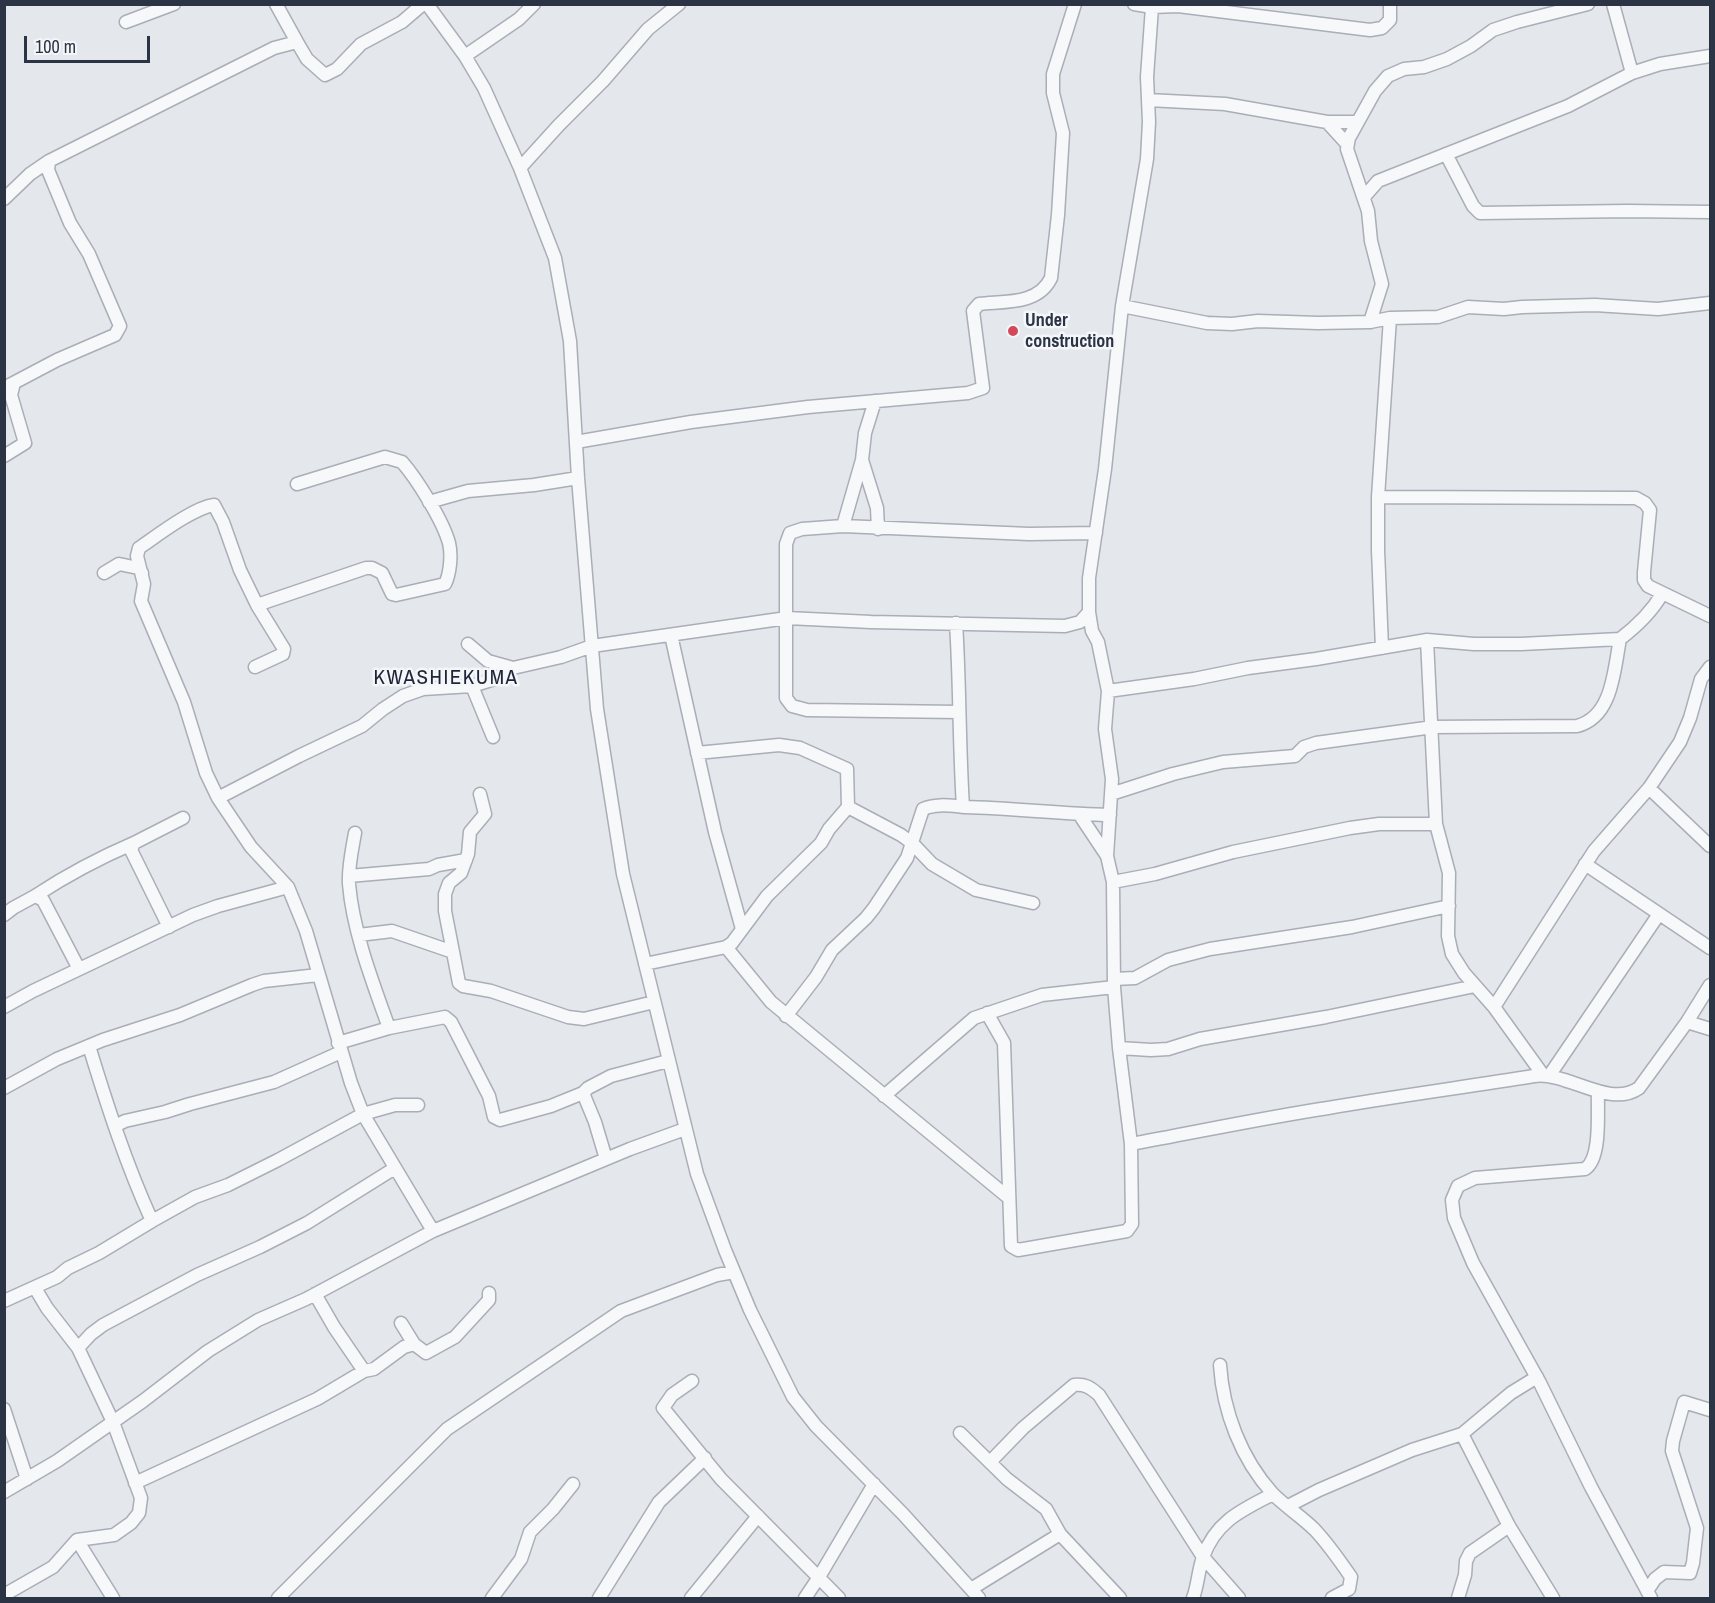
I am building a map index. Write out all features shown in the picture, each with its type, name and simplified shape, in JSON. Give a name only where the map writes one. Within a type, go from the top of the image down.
[{"type":"street","points":[[126,22],[174,4]]},
{"type":"street","points":[[276,4],[307,59],[325,75],[337,69],[361,44],[402,22],[425,4],[465,56],[484,88],[520,168],[551,246],[558,271],[570,341],[578,478],[597,709],[623,874],[697,1174],[750,1310],[793,1397],[816,1426],[874,1484],[975,1594],[1060,1534]]},
{"type":"street","points":[[465,56],[519,19],[534,4]]},
{"type":"street","points":[[520,168],[648,30],[679,4]]},
{"type":"street","points":[[576,442],[691,422],[808,407],[968,393],[982,388],[974,311],[976,307],[979,304],[1033,298],[1047,288],[1053,268],[1063,133],[1053,93],[1053,74],[1076,4]]},
{"type":"street","points":[[1134,4],[1152,7],[1201,7],[1370,30],[1382,28],[1390,20],[1390,4]]},
{"type":"street","points":[[1370,322],[1382,284],[1371,241],[1368,212],[1347,144],[1375,91],[1388,76],[1404,69],[1424,67],[1447,59],[1471,46],[1493,30],[1588,4]]},
{"type":"street","points":[[1613,4],[1632,73]]},
{"type":"street","points":[[987,1013],[1004,1043],[1011,1246],[1014,1250],[1018,1250],[1127,1231],[1132,1224],[1131,1144],[1119,1048],[1114,983],[1113,882],[1107,856],[1112,779],[1105,729],[1108,691],[1098,642],[1092,631],[1089,612],[1089,578],[1105,469],[1122,306],[1147,159],[1147,77],[1152,7]]},
{"type":"street","points":[[4,199],[30,174],[49,160],[274,48],[297,42]]},
{"type":"street","points":[[1364,197],[1378,181],[1578,102],[1632,73],[1660,64],[1710,56]]},
{"type":"street","points":[[1148,100],[1244,106],[1327,122],[1358,122]]},
{"type":"street","points":[[1327,122],[1347,144]]},
{"type":"street","points":[[1446,154],[1473,206],[1480,213],[1710,212]]},
{"type":"street","points":[[4,456],[25,443],[9,386],[57,360],[115,335],[120,326],[89,254],[70,222],[48,170],[49,160]]},
{"type":"street","points":[[1122,306],[1207,323],[1232,324],[1258,321],[1370,322],[1390,318],[1438,317],[1468,307],[1504,309],[1595,305],[1658,309],[1710,303]]},
{"type":"street","points":[[1382,648],[1378,497],[1390,318]]},
{"type":"street","points":[[843,526],[862,460],[865,433],[875,401]]},
{"type":"street","points":[[257,605],[366,568],[378,569],[389,591],[396,595],[445,585],[447,579],[449,545],[429,502],[409,469],[402,462],[385,457],[297,484]]},
{"type":"street","points":[[862,460],[877,508],[878,529]]},
{"type":"street","points":[[429,502],[468,491],[578,478]]},
{"type":"street","points":[[1378,497],[1635,498],[1645,503],[1650,510],[1644,580],[1648,586],[1662,594],[1710,616]]},
{"type":"street","points":[[255,667],[283,654],[284,649],[257,605],[240,570],[223,522],[214,506],[207,506],[139,548],[137,556],[144,584],[141,601],[184,702],[206,773],[218,798],[251,847],[288,887],[306,931],[340,1048],[363,1114],[433,1231]]},
{"type":"street","points":[[959,712],[807,710],[792,706],[786,699],[786,544],[790,534],[802,529],[843,526],[1029,534],[1096,533]]},
{"type":"street","points":[[104,573],[119,564],[138,568],[142,573]]},
{"type":"street","points":[[1108,691],[1427,640],[1473,644],[1521,644],[1620,639],[1640,624],[1654,608],[1662,594]]},
{"type":"street","points":[[1065,626],[1080,622],[1089,612]]},
{"type":"street","points":[[218,798],[362,726],[403,696],[423,689],[472,686],[501,677],[513,668],[561,657],[592,646],[787,618],[1065,626],[1092,631]]},
{"type":"street","points":[[956,622],[960,680],[963,807]]},
{"type":"street","points":[[671,635],[715,832],[742,929]]},
{"type":"street","points":[[1111,794],[1173,774],[1223,762],[1295,756],[1304,747],[1316,743],[1433,727],[1577,726],[1587,724],[1600,713],[1610,691],[1620,639]]},
{"type":"street","points":[[1427,640],[1436,824],[1449,873],[1448,936],[1452,954],[1546,1075]]},
{"type":"street","points":[[468,644],[488,661],[513,668]]},
{"type":"street","points":[[1494,1007],[1585,864],[1603,839],[1649,788],[1680,742],[1701,679],[1710,667]]},
{"type":"street","points":[[472,686],[493,736]]},
{"type":"street","points":[[645,964],[726,947],[732,943],[767,896],[821,843],[829,829],[848,807],[847,769],[800,748],[779,745],[697,753]]},
{"type":"street","points":[[1649,788],[1709,842]]},
{"type":"street","points":[[480,794],[485,814],[470,832],[466,860],[461,873],[449,883],[445,894],[445,911],[459,984],[491,991],[568,1017],[584,1019],[654,1002]]},
{"type":"street","points":[[786,1016],[816,977],[832,950],[871,913],[904,862],[923,809],[936,806],[999,807],[1079,814],[1110,814]]},
{"type":"street","points":[[848,807],[901,835],[932,864],[976,890],[1033,903]]},
{"type":"street","points":[[1079,814],[1107,856]]},
{"type":"street","points":[[4,915],[60,879],[183,818]]},
{"type":"street","points":[[1113,882],[1155,874],[1233,852],[1350,828],[1379,824],[1436,824]]},
{"type":"street","points":[[355,833],[349,876],[350,894],[367,965],[388,1028]]},
{"type":"street","points":[[134,843],[131,850],[169,927]]},
{"type":"street","points":[[349,876],[429,869],[466,860]]},
{"type":"street","points":[[1585,864],[1710,948]]},
{"type":"street","points":[[4,1007],[80,969],[218,906],[288,887]]},
{"type":"street","points":[[35,896],[43,900],[80,969]]},
{"type":"street","points":[[884,1096],[966,1024],[987,1013],[1041,995],[1135,978],[1168,960],[1210,949],[1352,927],[1449,906]]},
{"type":"street","points":[[1546,1075],[1659,914]]},
{"type":"street","points":[[359,935],[392,931],[453,952]]},
{"type":"street","points":[[726,947],[765,996],[786,1016],[1009,1198]]},
{"type":"street","points":[[4,1088],[57,1059],[180,1015],[258,983],[318,975]]},
{"type":"street","points":[[1131,1144],[1329,1107],[1546,1075],[1598,1091],[1630,1094],[1639,1088],[1688,1022],[1710,985]]},
{"type":"street","points":[[1119,1048],[1168,1049],[1200,1039],[1326,1017],[1475,986]]},
{"type":"street","points":[[115,1126],[125,1121],[165,1113],[190,1104],[274,1082],[340,1048],[388,1028],[445,1017],[450,1022],[489,1096],[495,1118],[500,1120],[551,1106],[583,1093],[611,1076],[668,1061]]},
{"type":"street","points":[[1688,1022],[1710,1029]]},
{"type":"street","points":[[89,1046],[136,1185],[152,1221]]},
{"type":"street","points":[[1598,1091],[1597,1137],[1591,1166],[1585,1169],[1475,1178],[1458,1186],[1452,1200],[1454,1218],[1473,1263],[1537,1377],[1591,1487],[1649,1595]]},
{"type":"street","points":[[583,1093],[606,1159]]},
{"type":"street","points":[[4,1301],[57,1277],[68,1268],[99,1253],[195,1197],[228,1185],[363,1114],[395,1105],[418,1105]]},
{"type":"street","points":[[4,1492],[113,1422],[208,1351],[258,1320],[315,1294],[433,1231],[606,1159],[685,1129]]},
{"type":"street","points":[[78,1348],[103,1325],[168,1290],[260,1248],[307,1223],[395,1168]]},
{"type":"street","points":[[278,1599],[447,1429],[621,1311],[717,1275],[734,1272]]},
{"type":"street","points":[[4,1595],[53,1567],[77,1540],[114,1535],[131,1523],[139,1513],[141,1498],[113,1422],[78,1348],[47,1308],[35,1288]]},
{"type":"street","points":[[401,1323],[414,1344],[426,1353],[455,1337],[489,1300],[489,1293]]},
{"type":"street","points":[[315,1294],[364,1371]]},
{"type":"street","points":[[135,1483],[317,1400],[364,1371],[374,1369],[404,1347],[414,1344]]},
{"type":"street","points":[[1220,1365],[1223,1398],[1236,1435],[1249,1460],[1274,1494],[1315,1530],[1351,1578],[1348,1589],[1332,1599]]},
{"type":"street","points":[[1288,1506],[1319,1490],[1412,1450],[1462,1434],[1511,1393],[1537,1377]]},
{"type":"street","points":[[692,1381],[672,1395],[663,1408],[721,1479],[839,1599]]},
{"type":"street","points":[[990,1462],[1023,1428],[1065,1392],[1074,1385],[1084,1384],[1099,1395],[1203,1557],[1239,1599]]},
{"type":"street","points":[[1649,1595],[1655,1578],[1664,1572],[1690,1573],[1694,1563],[1697,1527],[1687,1503],[1686,1490],[1672,1451],[1673,1441],[1684,1402],[1710,1410]]},
{"type":"street","points":[[4,1409],[27,1479]]},
{"type":"street","points":[[960,1433],[1007,1479],[1046,1509],[1060,1534],[1120,1599]]},
{"type":"street","points":[[1462,1434],[1509,1526],[1553,1599]]},
{"type":"street","points":[[599,1599],[659,1502],[705,1458]]},
{"type":"street","points":[[492,1599],[521,1559],[530,1532],[573,1484]]},
{"type":"street","points":[[805,1599],[874,1484]]},
{"type":"street","points":[[1193,1599],[1203,1557],[1220,1528],[1234,1514],[1274,1494]]},
{"type":"street","points":[[691,1599],[758,1516]]},
{"type":"street","points":[[1458,1599],[1465,1575],[1466,1561],[1470,1553],[1488,1538],[1509,1526]]},
{"type":"street","points":[[77,1540],[112,1599]]},
{"type":"place","name":"Under construction","points":[[1013,331]]},
{"type":"district","name":"KWASHIEKUMA","points":[[446,678]]}]
